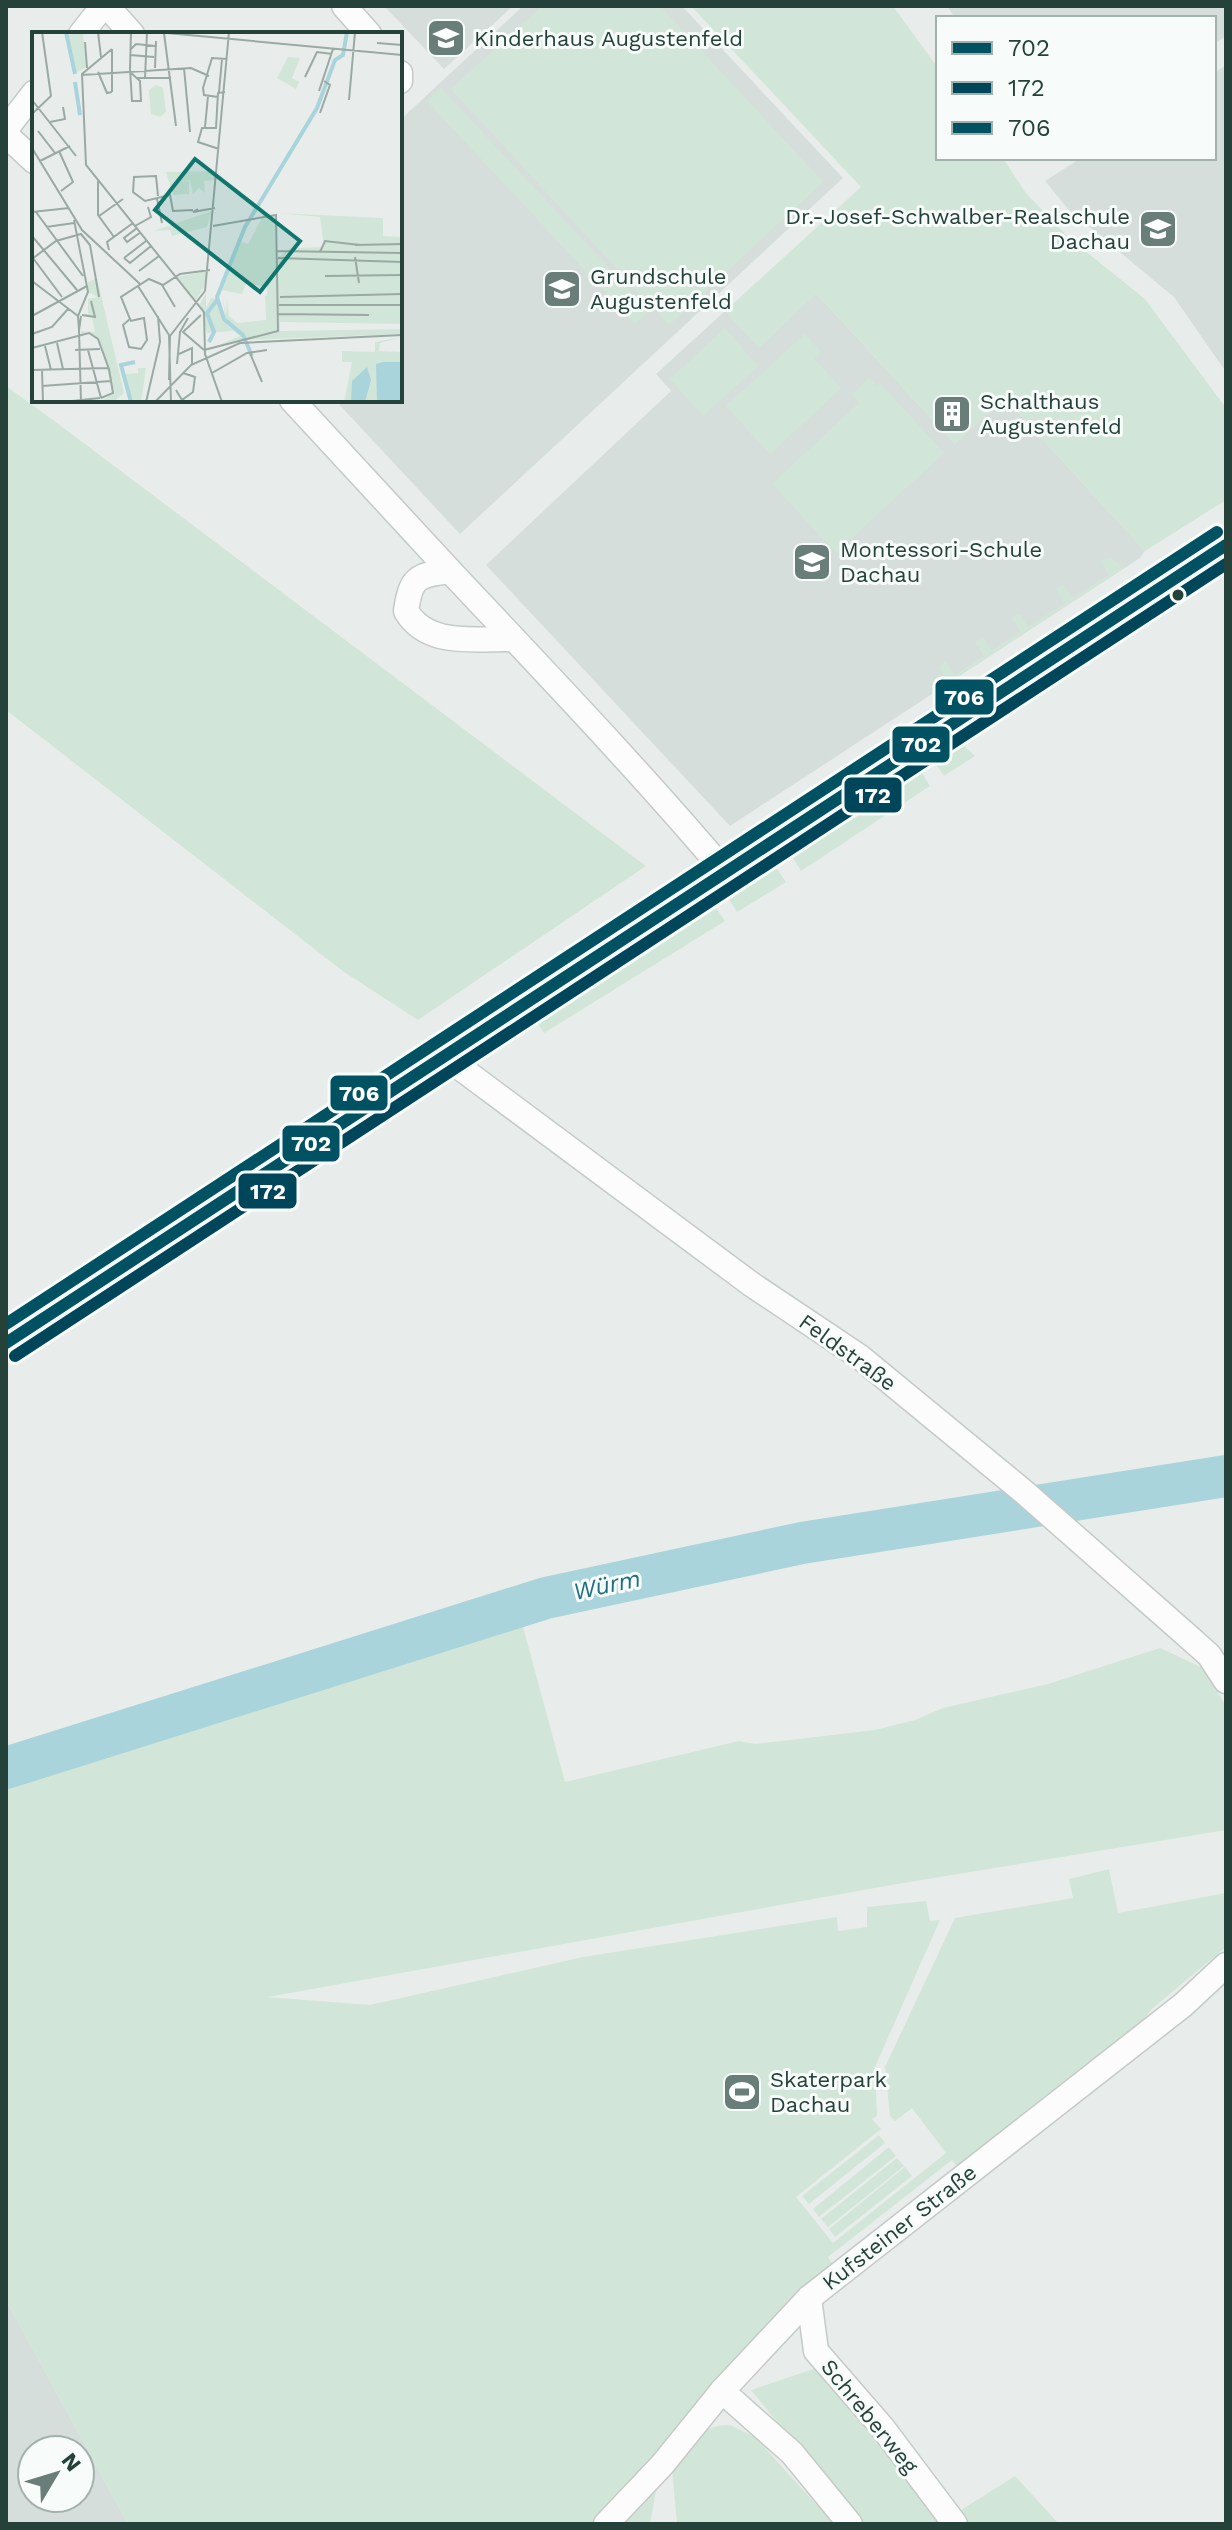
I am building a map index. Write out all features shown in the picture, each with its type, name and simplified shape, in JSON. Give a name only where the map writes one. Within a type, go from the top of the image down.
[{"type":"street","points":[[83,32],[105,6],[130,32]]},
{"type":"street","points":[[344,6],[367,32]]},
{"type":"street","points":[[6,129],[32,96]]},
{"type":"street","points":[[6,135],[32,159]]},
{"type":"street","points":[[294,402],[726,873]]},
{"type":"street","points":[[6,1343],[1226,545]]},
{"type":"street","points":[[450,571],[423,575],[413,583],[406,611],[414,624],[427,633],[445,638],[513,639]]},
{"type":"street","name":"Feldstraße","points":[[443,1055],[751,1284],[860,1357],[1024,1492],[1209,1655],[1226,1681]]},
{"type":"street","name":"Kufsteiner Straße","points":[[606,2524],[662,2465],[722,2391],[809,2298],[1183,2005],[1226,1965]]},
{"type":"street","name":"Schreberweg","points":[[809,2298],[816,2351],[882,2427],[955,2524]]},
{"type":"street","points":[[722,2391],[792,2453],[850,2524]]},
{"type":"shaded area","name":"Kinderhaus Augustenfeld","points":[[384,6],[513,6],[444,69]]},
{"type":"shaded area","name":"Grundschule Augustenfeld","points":[[523,6],[682,6],[843,178],[460,534],[337,402],[402,402],[402,118]]},
{"type":"shaded area","points":[[947,6],[1226,6],[1226,36],[1216,43],[1216,16],[954,16]]},
{"type":"shaded area","name":"Dr.-Josef-Schwalber-Realschule Dachau","points":[[1226,65],[1226,372],[1174,297],[1069,210],[1045,181],[1078,160],[1216,160],[1216,72]]},
{"type":"shaded area","name":"Montessori-Schule Dachau","points":[[816,293],[955,444],[1004,397],[1145,551],[1140,558],[730,826],[486,565],[671,391],[656,374],[725,311],[759,347]]},
{"type":"shaded area","points":[[6,2300],[79,2434],[16,2434],[16,2514],[96,2514],[96,2465],[128,2524],[6,2524]]},
{"type":"green space","points":[[542,6],[660,6],[823,182],[669,325],[451,89]]},
{"type":"green space","points":[[691,6],[893,6],[936,65],[936,160],[1004,160],[1025,192],[1069,238],[1145,299],[1226,408],[1226,500],[1145,551],[1004,397],[955,444],[816,293],[759,348],[725,311],[861,187]]},
{"type":"green space","points":[[441,88],[649,311],[635,324],[427,101]]},
{"type":"green space","points":[[725,328],[758,366],[703,416],[670,379]]},
{"type":"green space","points":[[805,334],[821,352],[814,359],[841,388],[770,454],[726,406]]},
{"type":"green space","points":[[869,378],[877,386],[880,383],[944,453],[836,553],[772,484],[859,403],[852,394]]},
{"type":"green space","points":[[6,386],[646,866],[418,1020],[344,972],[6,710]]},
{"type":"green space","points":[[1110,557],[1124,568],[951,681],[944,677],[940,667],[945,661],[955,675],[984,656],[975,642],[983,637],[992,651],[1021,632],[1012,618],[1019,614],[1028,627],[1064,604],[1056,589],[1063,585],[1073,598],[1109,575],[1100,561]]},
{"type":"green space","points":[[1130,579],[1126,592],[975,690],[957,692]]},
{"type":"green space","points":[[963,745],[975,756],[944,776],[934,761]]},
{"type":"green space","points":[[920,770],[930,786],[801,871],[792,856]]},
{"type":"green space","points":[[775,866],[786,882],[737,912],[728,898]]},
{"type":"green space","points":[[714,905],[725,921],[544,1033],[536,1021]]},
{"type":"green space","points":[[522,1623],[565,1782],[739,1741],[755,1744],[875,1730],[915,1720],[943,1708],[1048,1684],[1160,1648],[1203,1668],[1226,1706],[1226,1830],[897,1884],[268,1997],[370,2005],[583,1957],[837,1917],[838,1931],[867,1927],[867,1907],[926,1901],[930,1921],[940,1920],[875,2067],[877,2116],[872,2119],[881,2129],[796,2197],[833,2243],[946,2153],[912,2108],[895,2121],[890,2116],[885,2067],[955,1918],[1073,1898],[1069,1879],[1109,1869],[1118,1913],[1226,1893],[1226,1947],[1153,2008],[1139,2025],[972,2157],[957,2166],[952,2160],[828,2257],[835,2267],[592,2524],[128,2524],[96,2465],[96,2434],[79,2434],[6,2300],[6,1783]]},
{"type":"green space","points":[[879,2135],[885,2143],[809,2204],[802,2196]]},
{"type":"green space","points":[[889,2147],[896,2156],[819,2217],[813,2209]]},
{"type":"green space","points":[[897,2158],[904,2166],[828,2227],[821,2219]]},
{"type":"green space","points":[[905,2167],[912,2176],[835,2237],[829,2229]]},
{"type":"green space","points":[[822,2366],[950,2517],[1015,2476],[1059,2524],[860,2524],[751,2390]]},
{"type":"green space","points":[[730,2425],[755,2437],[834,2524],[677,2524],[672,2469],[689,2444],[701,2433]]},
{"type":"green space","points":[[657,2485],[650,2524],[621,2524]]},
{"type":"waterway","name":"Würm","points":[[6,1768],[546,1598],[802,1543],[1226,1476]]},
{"type":"transit line","name":"706","points":[[6,1324],[1217,532]]},
{"type":"transit line","name":"702","points":[[6,1343],[1226,545]]},
{"type":"transit line","name":"172","points":[[15,1356],[1226,564]]},
{"type":"place","name":"Kinderhaus Augustenfeld","points":[[446,38]]},
{"type":"place","name":"Dr.-Josef-Schwalber-Realschule Dachau","points":[[1158,229]]},
{"type":"place","name":"Grundschule Augustenfeld","points":[[562,289]]},
{"type":"place","name":"Schalthaus Augustenfeld","points":[[952,414]]},
{"type":"place","name":"Montessori-Schule Dachau","points":[[812,562]]},
{"type":"place","name":"Skaterpark Dachau","points":[[742,2092]]}]
